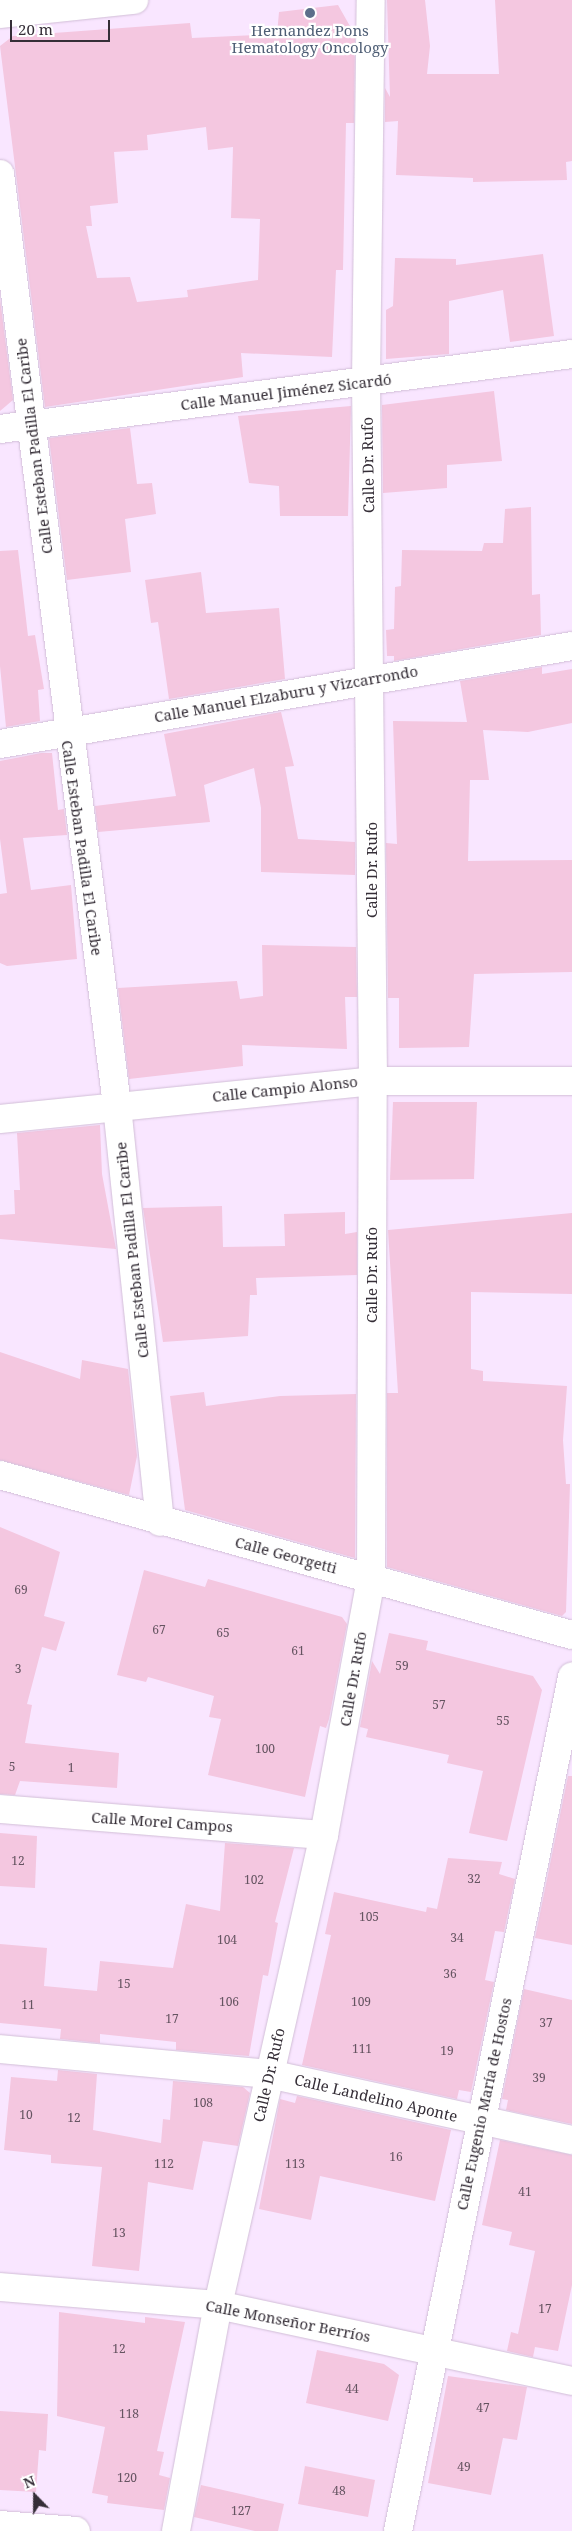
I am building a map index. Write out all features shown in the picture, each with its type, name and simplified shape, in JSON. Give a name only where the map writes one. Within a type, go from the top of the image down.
[{"type":"street","points":[[0,14],[134,0]]},
{"type":"street","name":"Calle Dr. Rufo","points":[[176,2531],[218,2305],[324,1835],[371,1578],[373,1081],[371,678],[366,382],[371,0]]},
{"type":"street","name":"Calle Esteban Padilla El Caribe","points":[[0,174],[32,424],[67,733],[117,1106],[160,1522]]},
{"type":"street","name":"Calle Manuel Jiménez Sicardó","points":[[0,428],[572,354]]},
{"type":"street","name":"Calle Manuel Elzaburu y Vizcarrondo","points":[[0,744],[371,678],[572,646]]},
{"type":"street","name":"Calle Campio Alonso","points":[[0,1119],[373,1081],[572,1081]]},
{"type":"street","name":"Calle Georgetti","points":[[0,1475],[160,1522],[371,1578],[572,1635]]},
{"type":"street","name":"Calle Eugenio María de Hostos","points":[[398,2531],[480,2121],[572,1678]]},
{"type":"street","name":"Calle Morel Campos","points":[[0,1809],[324,1835]]},
{"type":"street","name":"Calle Landelino Aponte","points":[[0,2049],[270,2074],[572,2140]]},
{"type":"street","name":"Calle Monseñor Berríos","points":[[0,2287],[218,2305],[572,2381]]},
{"type":"street","points":[[0,2525],[76,2531]]},
{"type":"building","points":[[387,0],[425,0],[430,46],[427,74],[499,74],[495,0],[572,0],[572,161],[566,162],[567,180],[473,182],[473,178],[396,175],[398,121],[385,122],[385,88],[390,97]]},
{"type":"building","points":[[338,5],[355,35],[354,123],[346,123],[343,270],[336,270],[332,357],[241,353],[243,377],[45,407],[0,46],[13,36],[190,23],[192,38],[277,34],[279,12]],"holes":[[[206,127],[208,150],[233,147],[231,218],[260,219],[258,280],[187,290],[188,297],[137,302],[130,277],[97,278],[86,226],[92,226],[90,206],[118,203],[114,152],[148,150],[147,135]]]},
{"type":"building","points":[[543,254],[554,336],[510,342],[503,290],[449,301],[449,354],[386,359],[386,310],[393,306],[395,258],[456,259],[456,265]]},
{"type":"building","points":[[0,299],[13,400],[0,411]]},
{"type":"building","points":[[494,391],[502,461],[447,465],[447,488],[383,493],[382,405]]},
{"type":"building","points":[[351,406],[348,516],[280,516],[279,486],[249,483],[238,416]]},
{"type":"building","points":[[130,428],[137,484],[152,483],[156,514],[125,519],[131,572],[67,580],[49,438]]},
{"type":"building","points":[[531,507],[532,595],[540,594],[541,635],[394,661],[394,656],[387,656],[386,630],[394,629],[395,587],[401,586],[402,550],[482,551],[484,543],[503,543],[505,509]]},
{"type":"building","points":[[18,550],[28,636],[35,635],[44,689],[38,690],[40,721],[6,727],[0,666],[0,551]]},
{"type":"building","points":[[201,572],[206,613],[279,608],[285,679],[169,699],[158,622],[151,623],[145,580]]},
{"type":"building","points":[[542,667],[542,674],[572,669],[572,723],[528,732],[483,730],[489,780],[470,780],[468,861],[572,860],[572,972],[474,974],[469,1047],[399,1048],[399,998],[388,998],[386,843],[397,844],[393,721],[467,722],[460,681]]},
{"type":"building","points":[[281,712],[294,766],[285,767],[298,839],[355,842],[355,875],[261,872],[261,808],[254,768],[204,785],[210,822],[98,832],[95,806],[176,796],[164,734]]},
{"type":"building","points":[[41,753],[52,753],[58,810],[64,809],[67,835],[23,838],[31,890],[71,885],[77,959],[7,966],[0,963],[0,894],[7,893],[0,839],[0,761]]},
{"type":"building","points":[[262,945],[356,947],[357,997],[345,997],[347,1049],[242,1045],[243,1066],[129,1079],[118,988],[237,981],[240,999],[263,996]]},
{"type":"building","points":[[393,1102],[477,1102],[474,1179],[390,1180]]},
{"type":"building","points":[[100,1125],[102,1174],[116,1249],[0,1239],[0,1215],[15,1214],[14,1190],[20,1190],[17,1133]]},
{"type":"building","points":[[222,1206],[223,1247],[285,1246],[284,1214],[345,1212],[345,1234],[357,1232],[357,1275],[256,1278],[257,1295],[250,1295],[248,1336],[163,1342],[143,1208]]},
{"type":"building","points":[[572,1213],[572,1294],[471,1292],[471,1369],[483,1371],[483,1381],[567,1386],[563,1440],[566,1484],[570,1484],[566,1612],[562,1616],[387,1567],[387,1393],[398,1393],[388,1230]]},
{"type":"building","points":[[0,1352],[80,1379],[82,1360],[128,1369],[137,1456],[129,1495],[0,1460]]},
{"type":"building","points":[[204,1392],[206,1406],[280,1396],[356,1394],[355,1558],[185,1510],[170,1396]]},
{"type":"building","points":[[0,1527],[60,1552],[44,1616],[65,1622],[56,1651],[42,1647],[27,1704],[32,1705],[25,1743],[119,1753],[117,1788],[20,1781],[15,1795],[0,1794]]},
{"type":"building","points":[[144,1570],[205,1587],[208,1579],[342,1617],[347,1624],[329,1719],[326,1728],[320,1726],[305,1797],[208,1775],[221,1719],[209,1717],[214,1696],[148,1677],[146,1682],[117,1675]]},
{"type":"building","points":[[389,1633],[428,1641],[426,1650],[533,1676],[542,1690],[507,1841],[469,1833],[483,1771],[447,1763],[449,1755],[366,1737],[368,1729],[360,1727],[372,1661],[380,1674]]},
{"type":"building","points":[[568,1776],[572,1776],[572,1945],[535,1938]]},
{"type":"building","points":[[0,1833],[37,1836],[35,1888],[0,1886]]},
{"type":"building","points":[[225,1843],[294,1848],[275,1922],[278,1923],[268,1976],[263,1975],[249,2056],[176,2050],[176,2042],[100,2034],[100,2043],[60,2039],[61,2029],[0,2023],[0,1944],[47,1948],[44,1986],[97,1991],[100,1961],[173,1968],[186,1904],[220,1911]]},
{"type":"building","points":[[448,1858],[502,1862],[499,1874],[515,1879],[504,1932],[495,1931],[485,1980],[494,1982],[471,2092],[459,2090],[457,2099],[302,2065],[331,1935],[325,1934],[334,1892],[426,1912],[427,1907],[437,1909]]},
{"type":"building","points":[[524,1989],[572,2000],[572,2124],[506,2110],[508,2100],[502,2099]]},
{"type":"building","points":[[58,2070],[97,2074],[93,2130],[161,2143],[163,2119],[170,2120],[173,2081],[243,2087],[250,2093],[238,2146],[203,2141],[193,2190],[148,2182],[139,2271],[92,2266],[102,2167],[51,2163],[51,2155],[4,2150],[11,2077],[57,2081]]},
{"type":"building","points":[[297,2096],[451,2130],[435,2201],[320,2176],[311,2220],[259,2209],[280,2099],[295,2103]]},
{"type":"building","points":[[500,2140],[572,2155],[572,2285],[558,2351],[535,2347],[533,2357],[507,2351],[511,2332],[518,2334],[535,2251],[509,2245],[512,2232],[482,2225]]},
{"type":"building","points":[[59,2312],[145,2323],[145,2317],[185,2322],[157,2451],[164,2452],[159,2475],[170,2478],[164,2510],[107,2503],[108,2496],[92,2493],[105,2427],[57,2416]]},
{"type":"building","points":[[317,2350],[384,2364],[399,2375],[388,2421],[306,2403]]},
{"type":"building","points":[[448,2376],[527,2387],[517,2440],[503,2438],[491,2495],[428,2483]]},
{"type":"building","points":[[0,2411],[48,2414],[46,2451],[39,2450],[36,2492],[0,2490]]},
{"type":"building","points":[[305,2466],[375,2480],[368,2517],[298,2504]]},
{"type":"building","points":[[201,2485],[284,2504],[278,2531],[255,2531],[194,2517]]},
{"type":"place","name":"Hernandez Pons Hematology Oncology","points":[[310,13]]}]
